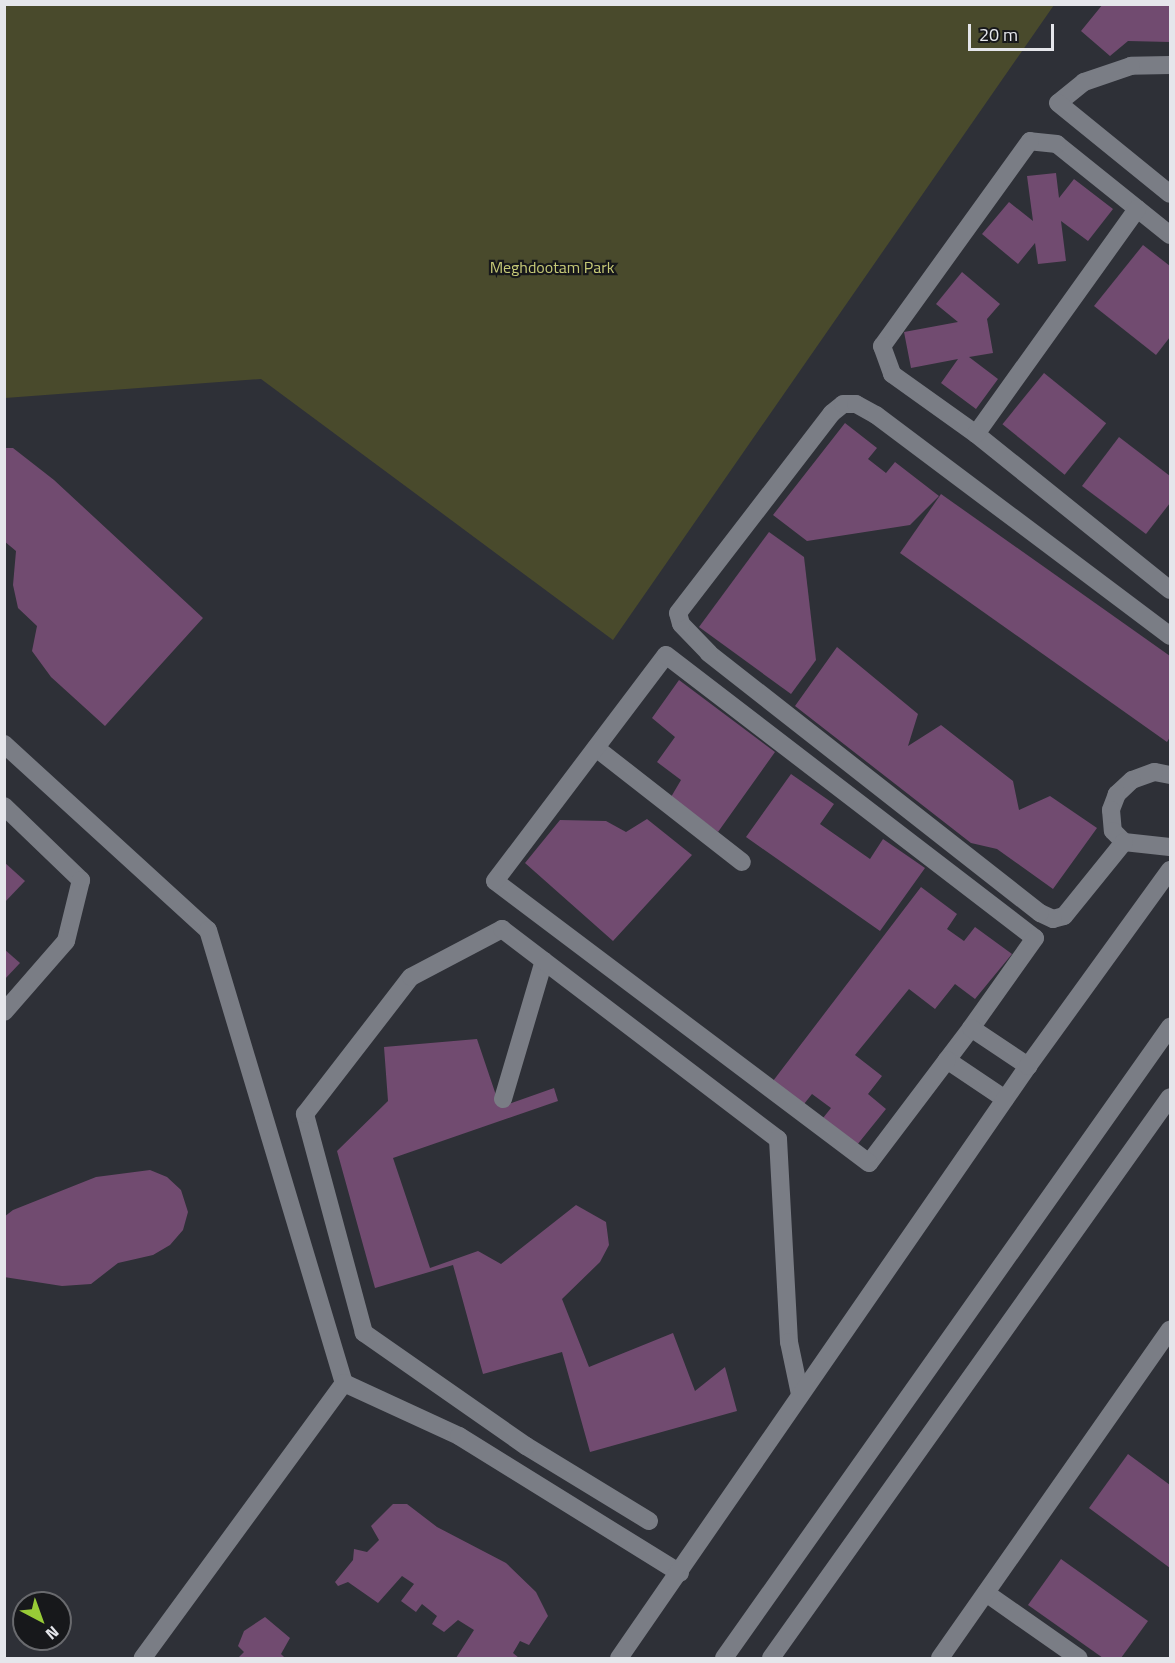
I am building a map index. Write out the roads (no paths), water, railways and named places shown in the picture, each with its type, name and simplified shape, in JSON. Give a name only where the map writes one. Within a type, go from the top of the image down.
[{"type":"street","points":[[1170,65],[1131,66],[1084,82],[1058,103],[1170,194]]},
{"type":"street","points":[[1170,235],[1057,144],[1030,141],[882,346],[892,374],[976,434],[1170,590]]},
{"type":"street","points":[[976,434],[1137,209]]},
{"type":"street","points":[[1124,842],[1064,916],[1053,919],[1040,913],[709,653],[681,624],[678,613],[832,413],[843,404],[856,404],[876,415],[1170,636]]},
{"type":"street","points":[[666,655],[1035,939],[869,1163],[495,881],[596,748],[666,655]]},
{"type":"street","points":[[4,744],[208,930],[344,1383],[459,1436],[680,1573]]},
{"type":"street","points":[[596,748],[742,862]]},
{"type":"street","points":[[1170,775],[1154,772],[1132,780],[1117,794],[1111,810],[1113,831],[1124,842],[1170,848]]},
{"type":"street","points":[[4,806],[81,880],[66,941],[4,1012]]},
{"type":"street","points":[[619,1659],[1028,1066],[1170,870]]},
{"type":"street","points":[[649,1521],[526,1446],[364,1333],[305,1114],[411,976],[502,930],[778,1139],[789,1342],[800,1394]]},
{"type":"street","points":[[503,1099],[543,961]]},
{"type":"street","points":[[724,1659],[1170,1027]]},
{"type":"street","points":[[971,1028],[1028,1066]]},
{"type":"street","points":[[947,1060],[1005,1099]]},
{"type":"street","points":[[771,1659],[1170,1097]]},
{"type":"street","points":[[940,1659],[1170,1329]]},
{"type":"street","points":[[143,1659],[344,1383]]},
{"type":"street","points":[[986,1593],[1079,1659]]},
{"type":"park label","name":"Meghdootam Park","points":[[552,267]]}]
